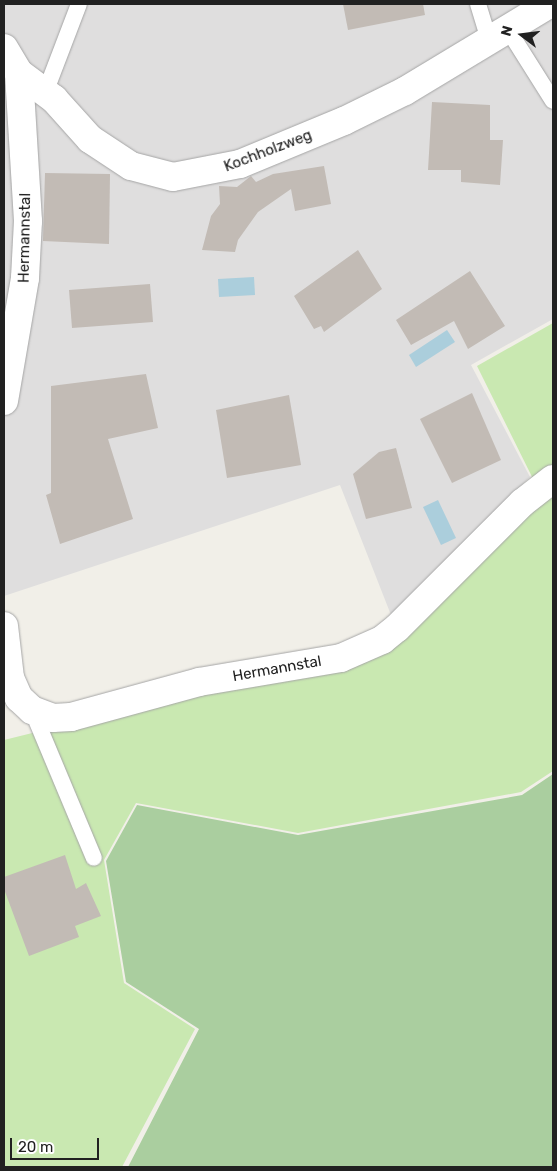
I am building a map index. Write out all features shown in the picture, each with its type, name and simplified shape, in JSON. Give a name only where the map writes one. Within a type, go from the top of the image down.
[{"type":"street","name":"Kochholzweg","points":[[4,48],[19,73],[45,93],[90,139],[113,156],[151,174],[173,177],[240,164],[339,123],[406,91],[549,4]]},
{"type":"street","name":"Hermannstal","points":[[4,400],[26,268],[28,221],[19,73]]},
{"type":"street","name":"Hermannstal","points":[[32,710],[53,718],[71,717],[199,682],[310,665],[362,651],[398,628],[522,503],[553,479]]},
{"type":"street","points":[[4,626],[10,678],[19,698],[32,710]]},
{"type":"lane","points":[[45,93],[79,4]]},
{"type":"lane","points":[[478,4],[498,34],[553,101]]},
{"type":"lane","points":[[32,710],[94,858]]},
{"type":"shaded area","points":[[4,4],[553,4],[553,319],[471,365],[530,477],[391,615],[340,485],[4,596]]},
{"type":"green space","points":[[553,323],[553,771],[521,792],[298,833],[136,803],[104,860],[124,983],[195,1029],[122,1167],[4,1167],[4,740],[206,690],[343,665],[543,499],[477,366]]},
{"type":"green space","points":[[553,774],[553,1167],[128,1167],[199,1029],[126,982],[106,861],[137,805],[298,835],[522,795]]},
{"type":"water","points":[[254,277],[255,295],[219,297],[218,279]]},
{"type":"water","points":[[447,330],[455,342],[416,367],[409,355]]},
{"type":"water","points":[[438,500],[456,538],[441,545],[423,507]]},
{"type":"building","points":[[343,4],[423,4],[425,15],[348,30]]},
{"type":"building","points":[[432,102],[490,105],[490,140],[503,140],[500,185],[461,182],[461,170],[428,170]]},
{"type":"building","points":[[324,166],[331,204],[295,211],[291,189],[258,212],[238,240],[235,252],[202,250],[211,216],[220,204],[219,186],[237,187],[251,176],[256,182],[273,174]]},
{"type":"building","points":[[45,173],[110,174],[109,244],[43,241]]},
{"type":"building","points":[[358,250],[382,289],[324,332],[321,326],[314,329],[294,296]]},
{"type":"building","points":[[470,271],[505,326],[468,349],[454,321],[411,345],[396,320]]},
{"type":"building","points":[[150,284],[153,322],[72,328],[69,290]]},
{"type":"building","points":[[146,374],[158,428],[108,439],[133,519],[60,544],[46,495],[51,493],[51,386]]},
{"type":"building","points":[[472,393],[501,460],[452,483],[420,419]]},
{"type":"building","points":[[289,395],[301,465],[227,478],[216,410]]},
{"type":"building","points":[[396,448],[412,508],[366,519],[353,474],[379,452]]},
{"type":"building","points":[[65,855],[76,889],[86,883],[101,916],[75,926],[79,937],[29,956],[4,889],[4,877]]}]
